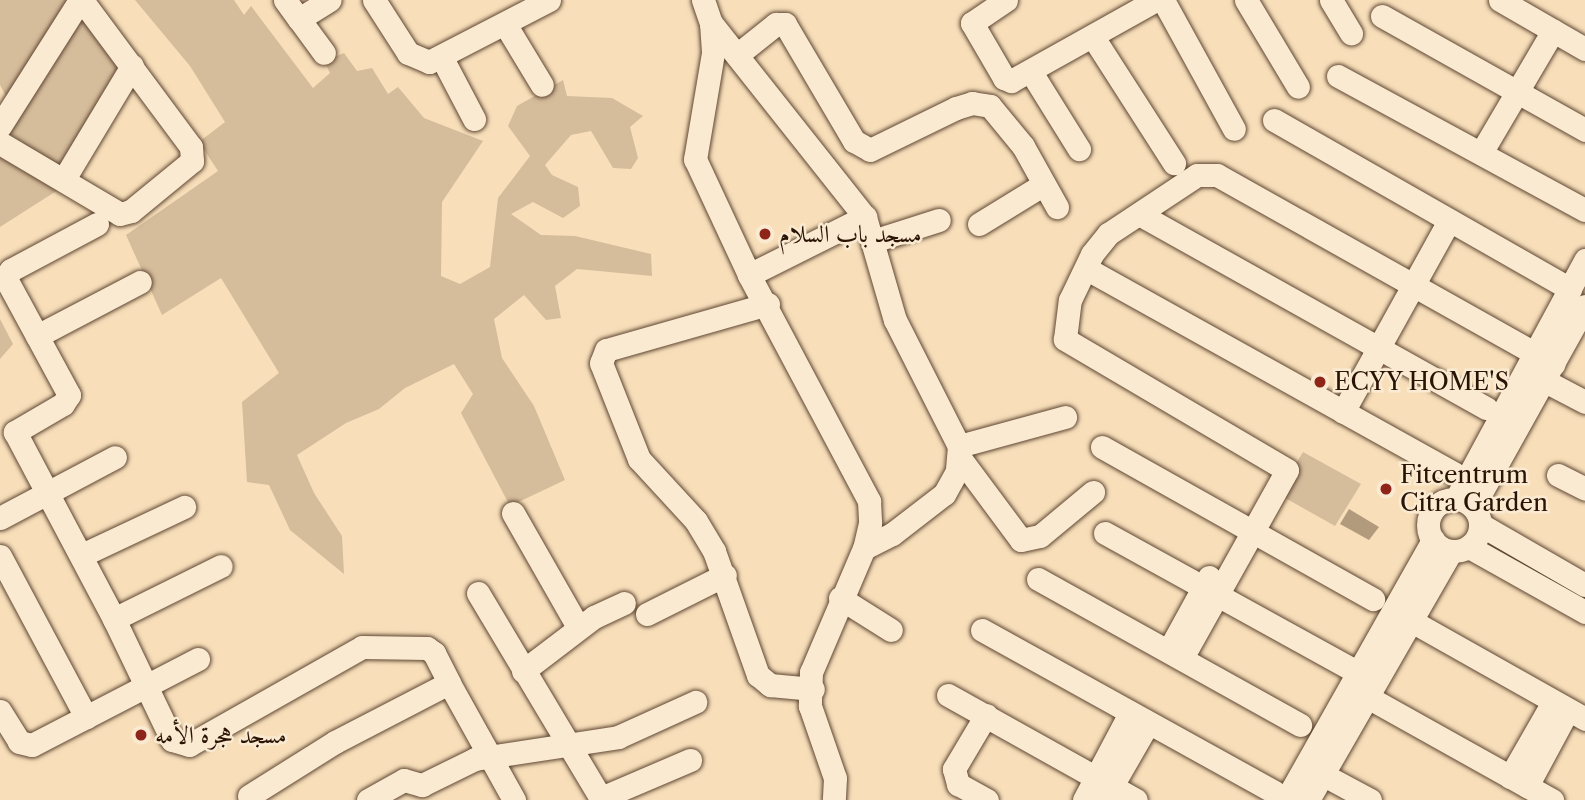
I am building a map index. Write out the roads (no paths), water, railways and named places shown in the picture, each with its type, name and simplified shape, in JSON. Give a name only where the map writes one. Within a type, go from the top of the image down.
[{"type":"street","points":[[0,126],[81,0],[191,147],[192,161],[125,214],[116,213],[64,178],[0,143]]},
{"type":"street","points":[[285,0],[324,53]]},
{"type":"street","points":[[299,19],[330,0]]},
{"type":"street","points":[[374,0],[408,53],[422,61],[442,58],[549,0]]},
{"type":"street","points":[[703,0],[711,23],[711,82],[696,137],[695,159],[749,275],[768,304],[869,501],[870,523],[864,548],[840,598],[811,672],[813,689],[810,706],[835,778],[834,800]]},
{"type":"street","points":[[1006,0],[976,18],[972,25],[1004,78],[1014,81],[1156,0]]},
{"type":"street","points":[[1163,0],[1234,129]]},
{"type":"street","points":[[1246,0],[1298,87]]},
{"type":"street","points":[[1331,0],[1351,33]]},
{"type":"street","points":[[1488,157],[1524,96],[1568,40],[1500,0]]},
{"type":"street","points":[[1382,16],[1585,130]]},
{"type":"street","points":[[711,23],[865,217],[895,320],[960,452],[1021,540],[1040,536],[1093,492]]},
{"type":"street","points":[[505,24],[542,85]]},
{"type":"street","points":[[737,55],[776,24],[788,26],[854,141],[870,150],[885,147],[957,108],[990,106],[1023,146],[1057,207]]},
{"type":"street","points":[[1093,37],[1174,163]]},
{"type":"street","points":[[442,58],[474,119]]},
{"type":"street","points":[[64,178],[132,66]]},
{"type":"street","points":[[1031,72],[1079,149]]},
{"type":"street","points":[[1338,76],[1585,210]]},
{"type":"street","points":[[1274,120],[1578,297]]},
{"type":"street","points":[[1175,655],[1281,466],[1065,339],[1070,300],[1108,234],[1197,175],[1217,176],[1417,289],[1544,366],[1585,402]]},
{"type":"street","points":[[979,224],[1044,184]]},
{"type":"street","points":[[1139,214],[1486,408]]},
{"type":"street","points":[[749,275],[865,217]]},
{"type":"street","points":[[873,241],[939,220]]},
{"type":"street","points":[[97,224],[7,273],[6,283],[69,395],[63,404],[8,435],[48,493],[82,555],[172,740],[185,746],[362,647],[427,648],[434,653],[514,800]]},
{"type":"street","points":[[1348,415],[1454,224]]},
{"type":"street","points":[[1308,800],[1391,610],[1451,546],[1578,297],[1585,260]]},
{"type":"street","points":[[1087,268],[1454,473]]},
{"type":"street","points":[[37,336],[141,282]]},
{"type":"street","points":[[768,304],[680,332],[609,349],[601,358],[639,459],[696,521],[725,575],[761,679],[770,685],[813,689]]},
{"type":"street","points":[[960,452],[1065,417]]},
{"type":"street","points":[[1102,447],[1247,526],[1569,711],[1516,786]]},
{"type":"street","points":[[864,548],[892,534],[944,494],[954,481],[960,452]]},
{"type":"street","points":[[0,518],[115,457]]},
{"type":"street","points":[[1558,475],[1585,489]]},
{"type":"street","points":[[1585,585],[1470,510],[1442,501],[1431,512],[1428,526],[1451,546],[1585,612]]},
{"type":"street","points":[[82,555],[184,507]]},
{"type":"street","points":[[513,513],[578,627]]},
{"type":"street","points":[[1105,533],[1210,592],[1516,786],[1552,800]]},
{"type":"street","points":[[0,556],[86,717]]},
{"type":"street","points":[[114,619],[221,566]]},
{"type":"street","points":[[648,614],[725,575]]},
{"type":"street","points":[[1038,579],[1300,725]]},
{"type":"street","points":[[478,593],[567,745],[602,799],[690,760]]},
{"type":"street","points":[[840,598],[891,629]]},
{"type":"street","points":[[523,671],[578,627],[624,603]]},
{"type":"street","points":[[982,630],[1138,720],[1280,796],[1357,685]]},
{"type":"street","points":[[0,711],[6,738],[32,745],[198,659]]},
{"type":"street","points":[[249,796],[335,742],[449,683]]},
{"type":"street","points":[[948,695],[986,715],[1104,788],[1136,800]]},
{"type":"street","points":[[368,800],[404,780],[426,792],[460,763],[618,737],[695,702]]},
{"type":"street","points":[[986,715],[954,769],[958,784],[987,800]]},
{"type":"street","points":[[1084,800],[1104,788],[1138,720]]},
{"type":"street","points":[[1333,780],[1370,800]]},
{"type":"place","name":"مسجد باب السلام","points":[[765,234]]},
{"type":"place","name":"ECYY HOME'S","points":[[1320,382]]},
{"type":"place","name":"Fitcentrum Citra Garden","points":[[1386,489]]},
{"type":"place","name":"مسجد هجرة الأمه","points":[[141,735]]}]
